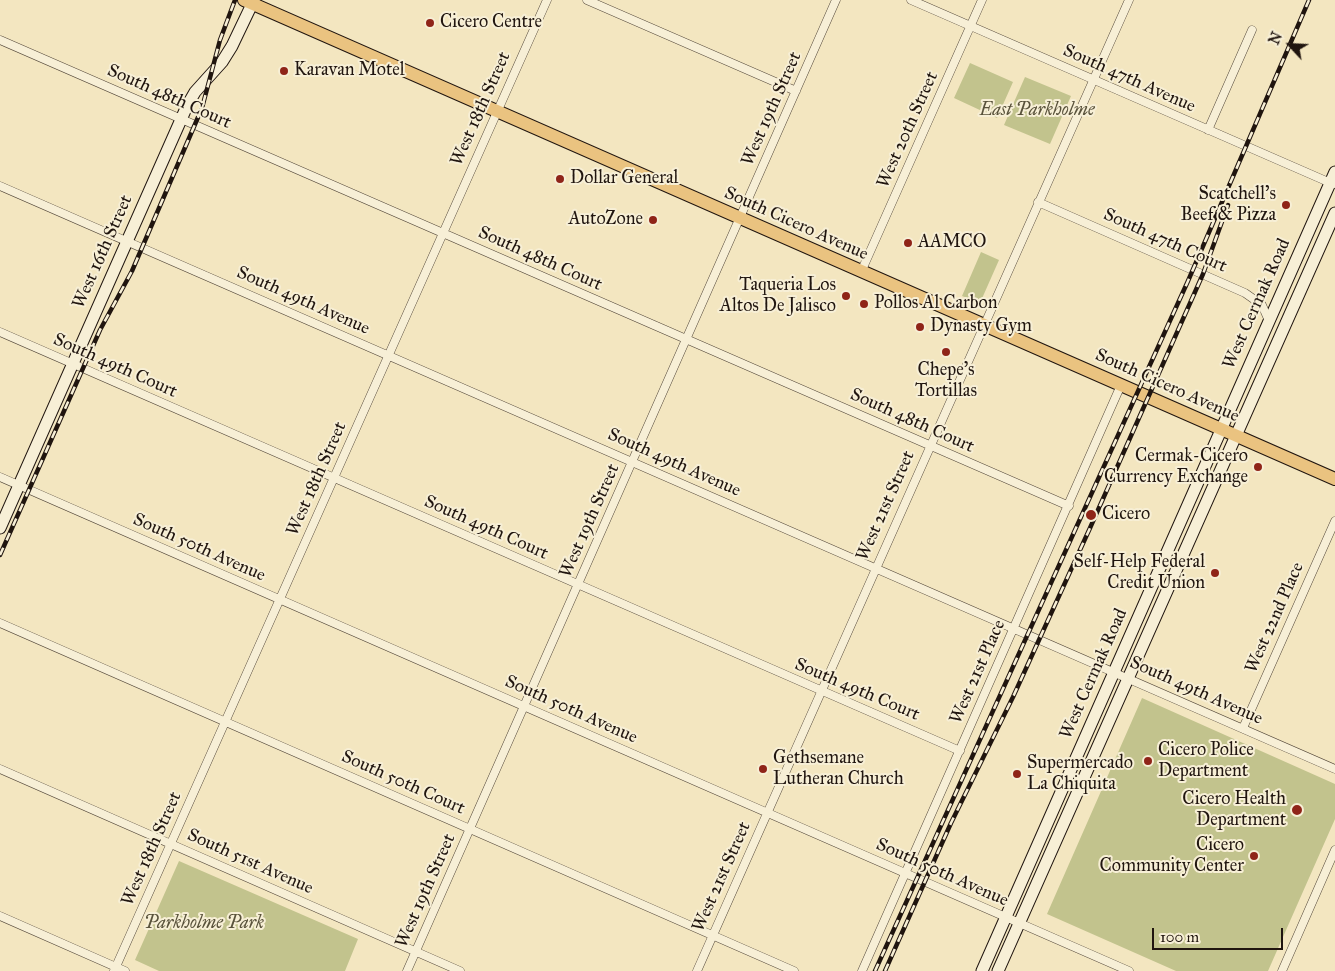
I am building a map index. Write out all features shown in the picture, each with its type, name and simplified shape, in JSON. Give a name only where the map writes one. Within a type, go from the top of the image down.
[{"type":"main road","name":"South Cicero Avenue","points":[[250,1],[861,272],[1335,479]]},
{"type":"main road","name":"West 16th Street","points":[[0,528],[182,119],[195,92],[222,62],[232,46],[250,1]]},
{"type":"main road","name":"West Cermak Road","points":[[982,971],[1269,321],[1334,180]]},
{"type":"main road","name":"West Cermak Road","points":[[998,971],[1335,213]]},
{"type":"street","name":"West 18th Street","points":[[115,969],[547,0]]},
{"type":"street","points":[[587,0],[796,91]]},
{"type":"street","name":"West 19th Street","points":[[407,971],[836,0]]},
{"type":"street","name":"South 47th Avenue","points":[[912,0],[1275,159],[1334,180]]},
{"type":"street","name":"West 20th Street","points":[[861,272],[982,0]]},
{"type":"street","name":"West 21st Street","points":[[697,971],[929,445],[1129,0]]},
{"type":"street","points":[[1208,130],[1252,30]]},
{"type":"street","name":"South 48th Court","points":[[0,40],[1068,506]]},
{"type":"street","name":"South 49th Avenue","points":[[0,186],[1115,671],[1335,769]]},
{"type":"street","name":"South 47th Court","points":[[1038,202],[1245,293],[1262,305],[1269,321]]},
{"type":"street","name":"South 49th Court","points":[[0,332],[960,751]]},
{"type":"street","name":"West 21st Place","points":[[862,971],[1121,385]]},
{"type":"street","name":"South 50th Avenue","points":[[0,477],[1129,971]]},
{"type":"street","name":"West 22nd Place","points":[[1242,728],[1335,521]]},
{"type":"street","name":"South 50th Court","points":[[0,623],[794,971]]},
{"type":"street","name":"South 51st Avenue","points":[[0,770],[460,971]]},
{"type":"street","points":[[1282,971],[1335,850]]},
{"type":"street","points":[[0,916],[115,969],[125,971]]},
{"type":"green space","name":"East Parkholme","points":[[970,63],[1013,82],[997,118],[954,98]]},
{"type":"green space","name":"East Parkholme","points":[[1025,77],[1071,96],[1050,144],[1004,125]]},
{"type":"green space","points":[[981,252],[999,260],[980,303],[962,296]]},
{"type":"green space","points":[[1142,698],[1335,784],[1335,819],[1268,971],[1176,971],[1047,914]]},
{"type":"green space","name":"Parkholme Park","points":[[179,861],[358,939],[345,971],[159,971],[135,960]]},
{"type":"railway","points":[[0,555],[100,330],[132,271],[202,108],[220,40],[235,0]]},
{"type":"railway","points":[[875,971],[1188,281],[1309,0]]},
{"type":"railway","points":[[885,971],[951,823],[1013,697],[1090,528],[1203,274],[1228,205]]},
{"type":"place","name":"Cicero Centre","points":[[430,23]]},
{"type":"place","name":"Karavan Motel","points":[[284,71]]},
{"type":"place","name":"Dollar General","points":[[560,179]]},
{"type":"place","name":"Scatchell's Beef & Pizza","points":[[1286,205]]},
{"type":"place","name":"AutoZone","points":[[653,220]]},
{"type":"place","name":"AAMCO","points":[[908,243]]},
{"type":"place","name":"Taqueria Los Altos De Jalisco","points":[[846,296]]},
{"type":"place","name":"Pollos Al Carbon","points":[[864,304]]},
{"type":"place","name":"Dynasty Gym","points":[[920,327]]},
{"type":"place","name":"Chepe's Tortillas","points":[[946,352]]},
{"type":"place","name":"Cermak-Cicero Currency Exchange","points":[[1258,467]]},
{"type":"place","name":"Cicero","points":[[1091,515]]},
{"type":"place","name":"Self-Help Federal Credit Union","points":[[1215,573]]},
{"type":"place","name":"Cicero Police Department","points":[[1148,761]]},
{"type":"place","name":"Gethsemane Lutheran Church","points":[[763,769]]},
{"type":"place","name":"Supermercado La Chiquita","points":[[1017,774]]},
{"type":"place","name":"Cicero Health Department","points":[[1297,810]]},
{"type":"place","name":"Cicero Community Center","points":[[1254,856]]}]
